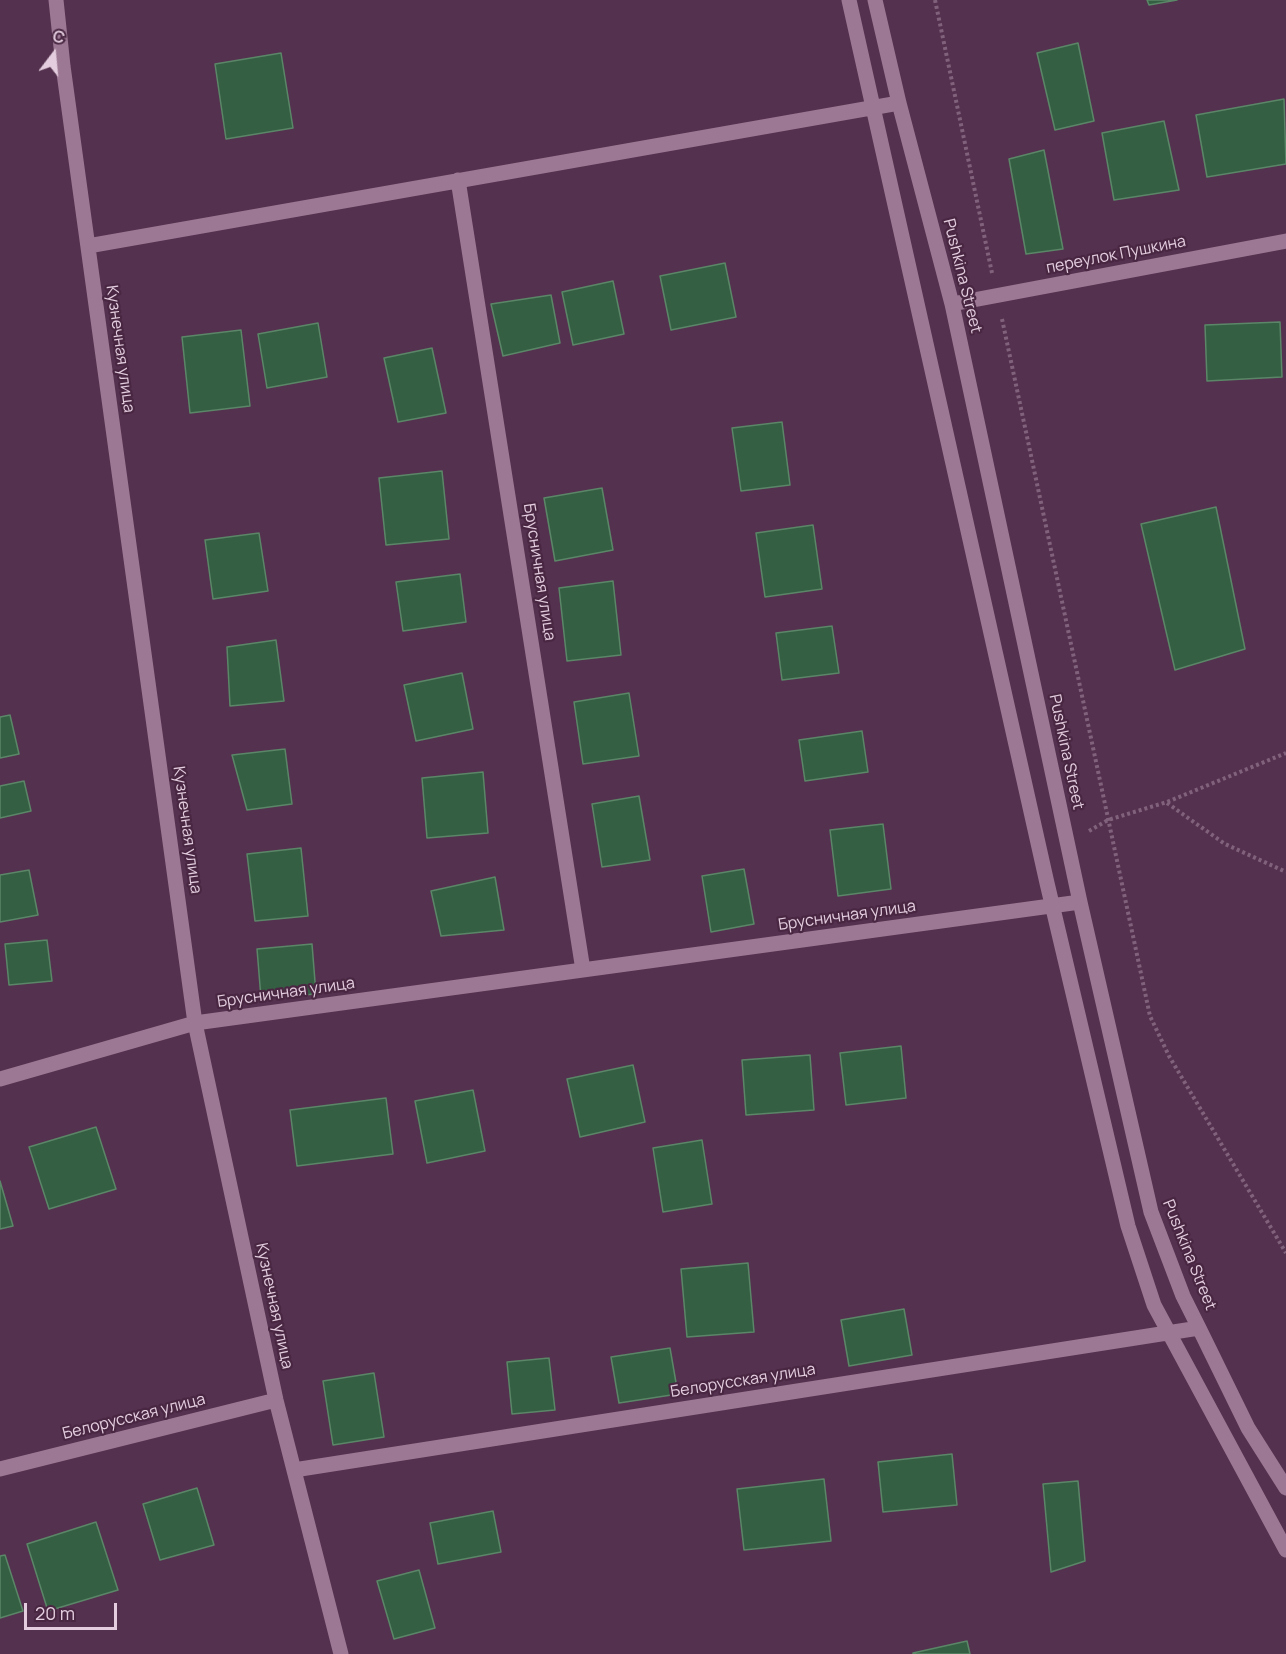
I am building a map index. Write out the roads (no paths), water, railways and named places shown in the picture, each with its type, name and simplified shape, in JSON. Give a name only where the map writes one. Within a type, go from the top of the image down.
[{"type":"street","name":"Кузнечная улица","points":[[56,0],[195,1023],[276,1400],[341,1654]]},
{"type":"street","points":[[849,0],[1053,906],[1128,1227],[1154,1305],[1286,1550]]},
{"type":"street","name":"Pushkina Street","points":[[875,0],[898,103],[952,304],[1080,902],[1150,1212],[1183,1296],[1248,1428],[1286,1488]]},
{"type":"street","points":[[88,246],[898,103]]},
{"type":"street","name":"Брусничная улица","points":[[458,180],[583,970]]},
{"type":"street","name":"переулок Пушкина","points":[[952,304],[1286,241]]},
{"type":"street","name":"Брусничная улица","points":[[0,1079],[195,1023],[1080,902]]},
{"type":"street","name":"Белорусская улица","points":[[294,1470],[1199,1328]]},
{"type":"street","name":"Белорусская улица","points":[[0,1469],[276,1400]]}]
